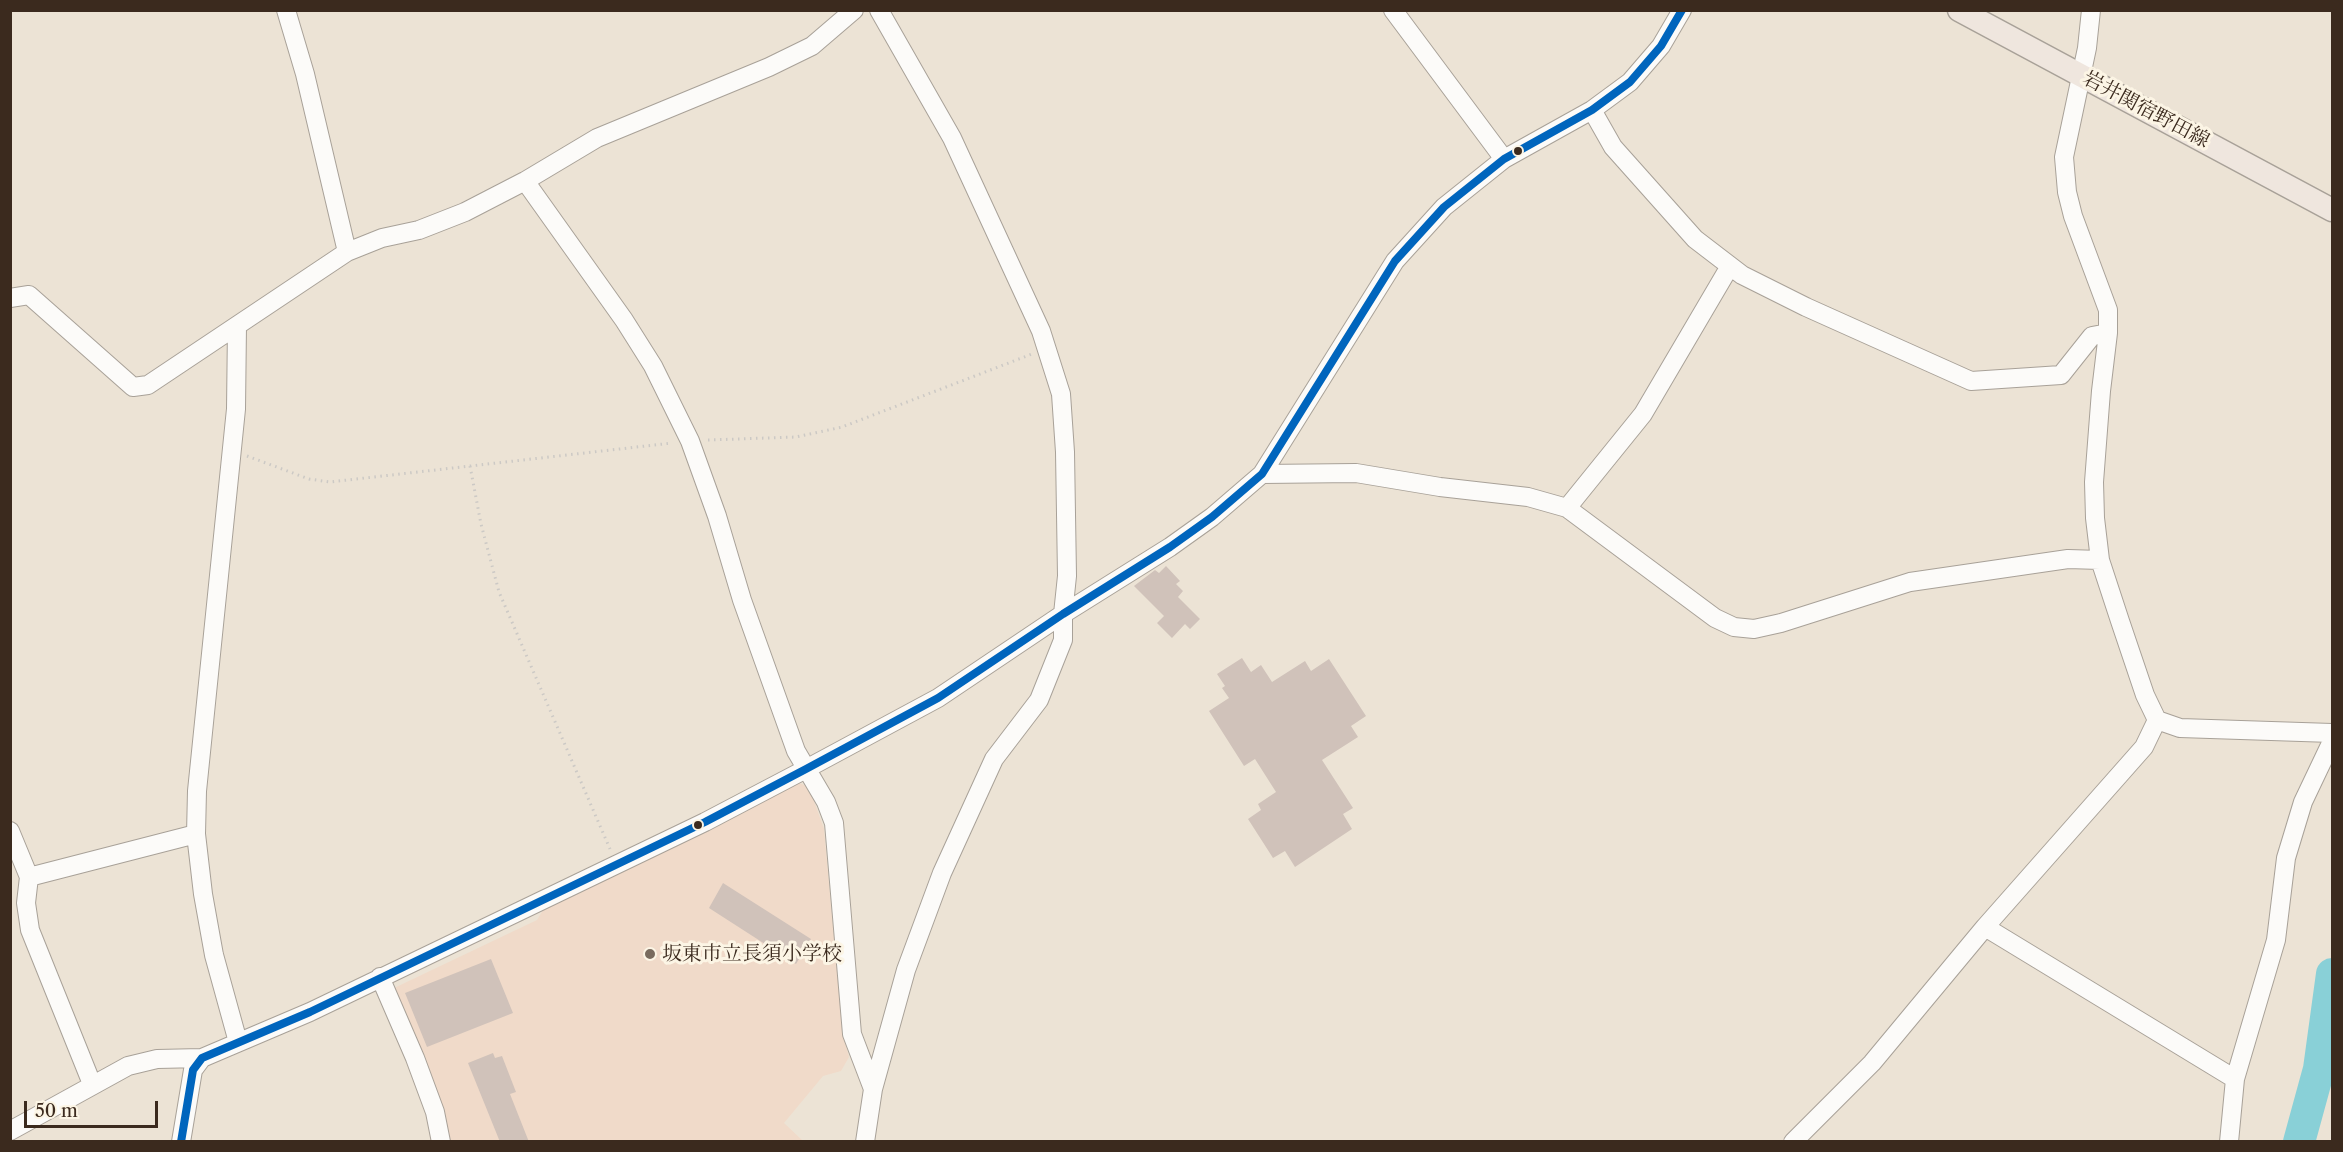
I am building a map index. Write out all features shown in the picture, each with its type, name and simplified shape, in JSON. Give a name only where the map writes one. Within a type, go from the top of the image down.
[{"type":"main road","name":"岩井関宿野田線","points":[[1959,10],[2332,210]]},
{"type":"street","points":[[286,10],[305,74],[347,252]]},
{"type":"street","points":[[10,298],[28,295],[133,387],[148,385],[347,252],[382,238],[419,230],[465,212],[525,182],[597,138],[769,67],[812,46],[854,10]]},
{"type":"street","points":[[865,1142],[873,1089],[906,970],[942,873],[994,759],[1039,700],[1063,640],[1067,576],[1065,452],[1060,394],[1047,348],[1008,255],[952,138],[879,10]]},
{"type":"street","points":[[1393,10],[1504,159]]},
{"type":"street","points":[[10,1131],[128,1066],[157,1059],[202,1058],[310,1012],[705,822],[938,698],[1063,614],[1170,547],[1212,517],[1262,474],[1395,261],[1444,207],[1504,159],[1592,110],[1630,82],[1661,46],[1682,10]]},
{"type":"street","points":[[2091,10],[2082,75],[2064,156],[2067,192],[2073,216],[2108,310],[2108,333],[2094,482],[2100,560],[2145,695],[2157,720],[2180,728],[2332,733]]},
{"type":"street","points":[[1592,110],[1613,147],[1695,239],[1742,275],[1806,307],[1971,381],[2061,375],[2092,336],[2108,333]]},
{"type":"street","points":[[525,182],[629,329],[667,392],[690,441],[717,516],[742,600],[796,751],[826,802],[834,823],[852,1034],[873,1089]]},
{"type":"street","points":[[1567,508],[1643,414],[1730,266]]},
{"type":"street","points":[[237,326],[236,409],[197,791],[196,834],[203,894],[214,955],[238,1042]]},
{"type":"street","points":[[1262,474],[1356,472],[1440,487],[1528,497],[1567,508],[1715,618],[1734,627],[1754,629],[1781,623],[1910,582],[2068,559],[2100,560]]},
{"type":"street","points":[[1793,1142],[1872,1062],[1985,927],[2144,747],[2157,720]]},
{"type":"street","points":[[2229,1142],[2235,1079],[2276,940],[2286,858],[2303,802],[2332,741]]},
{"type":"street","points":[[10,831],[29,877],[26,903],[30,930],[92,1084]]},
{"type":"street","points":[[29,877],[196,834]]},
{"type":"street","points":[[1985,927],[2235,1079]]},
{"type":"street","points":[[381,977],[435,1112],[441,1142]]},
{"type":"street","points":[[181,1142],[193,1070],[202,1058]]},
{"type":"path","points":[[232,449],[309,479],[330,482],[690,441],[796,437],[842,427],[1047,348]]},
{"type":"path","points":[[470,466],[481,524],[499,592],[587,792],[616,864]]},
{"type":"shaded area","name":"坂東市立長須小学校","points":[[799,783],[809,787],[824,829],[843,1035],[849,1057],[841,1071],[823,1076],[784,1123],[802,1140],[447,1141],[392,989],[537,920],[543,910]]},
{"type":"building","points":[[1166,566],[1180,581],[1176,584],[1183,591],[1178,597],[1200,619],[1190,629],[1185,624],[1172,638],[1157,623],[1164,616],[1134,586],[1155,570],[1159,573]]},
{"type":"building","points":[[1242,658],[1251,672],[1261,665],[1272,682],[1305,661],[1311,671],[1329,659],[1366,716],[1351,726],[1358,737],[1322,760],[1353,808],[1343,814],[1352,829],[1295,867],[1285,851],[1273,858],[1248,819],[1261,810],[1258,804],[1276,792],[1255,759],[1244,766],[1209,711],[1229,698],[1217,674]]},
{"type":"building","points":[[723,883],[811,939],[796,964],[709,908]]},
{"type":"building","points":[[491,959],[513,1013],[427,1047],[405,993]]},
{"type":"building","points":[[493,1053],[495,1058],[502,1056],[516,1092],[510,1094],[529,1142],[500,1142],[468,1063]]},
{"type":"waterway","points":[[2299,1142],[2319,1069],[2332,974]]},
{"type":"transit line","points":[[181,1142],[193,1070],[202,1058],[310,1012],[705,822],[806,769],[938,698],[1063,614],[1170,547],[1212,517],[1262,474],[1395,261],[1444,207],[1504,159],[1592,110],[1630,82],[1661,46],[1682,10]]},
{"type":"place","name":"坂東市立長須小学校","points":[[650,954]]}]
